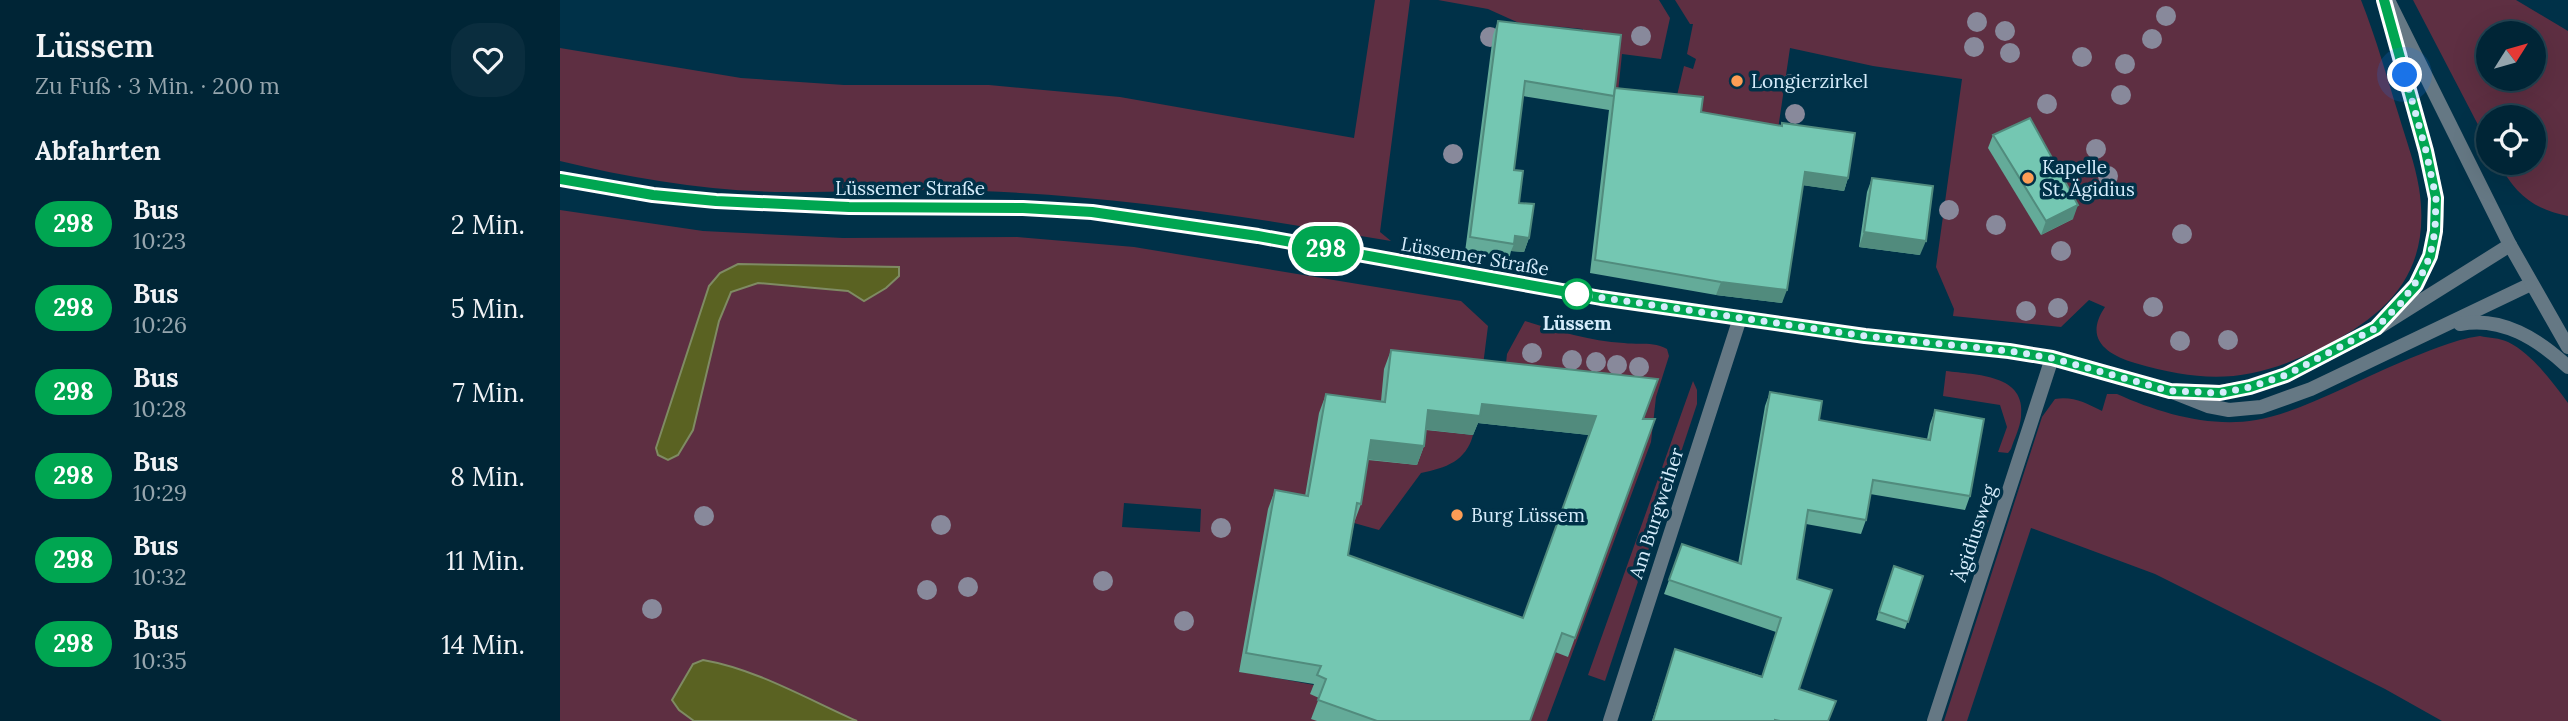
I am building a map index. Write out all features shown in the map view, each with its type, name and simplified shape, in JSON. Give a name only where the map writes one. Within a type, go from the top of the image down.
[{"type":"street","points":[[2386,0],[2510,245],[2568,347]]},
{"type":"street","name":"Lüssemer Straße","points":[[2376,328],[2401,303],[2423,272],[2430,256],[2436,215],[2436,198],[2426,151],[2386,0]]},
{"type":"street","name":"Lüssemer Straße","points":[[560,179],[653,195],[716,201],[849,207],[1023,208],[1092,212],[1258,236],[1577,294],[1865,336],[2052,358],[2229,410],[2261,407],[2311,389],[2531,284]]},
{"type":"street","name":"Lüssemer Straße","points":[[2170,391],[2220,393],[2250,387],[2286,375],[2376,328],[2510,245]]},
{"type":"street","name":"Am Burgweiher","points":[[1610,721],[1740,318]]},
{"type":"street","name":"Lüssemer Straße","points":[[2438,330],[2475,321],[2502,325],[2540,344],[2568,367]]},
{"type":"street","name":"Ägidiusweg","points":[[1934,721],[2052,358]]},
{"type":"shaded area","points":[[1375,0],[1410,0],[1380,232],[1391,241],[1238,216],[1136,203],[955,190],[748,191],[667,182],[560,161],[560,48],[741,78],[844,85],[989,85],[1120,97],[1354,138]]},
{"type":"shaded area","points":[[1438,0],[1659,0],[1670,18],[1661,59],[1622,54],[1617,102],[1582,46],[1583,29],[1519,23],[1488,9]]},
{"type":"shaded area","points":[[1675,0],[2361,0],[2419,188],[2419,243],[2412,266],[2385,305],[2344,335],[2294,360],[2271,368],[2228,376],[2161,370],[2115,355],[2097,336],[2099,318],[2105,307],[2089,300],[2061,327],[1953,316],[1954,309],[1936,267],[1962,79],[1873,66],[1790,48],[1777,136],[1674,108],[1684,66],[1693,69],[1696,59],[1687,54],[1693,24],[1690,24]]},
{"type":"shaded area","points":[[2413,0],[2516,0],[2568,31],[2568,216],[2535,205],[2506,175],[2546,175],[2546,105],[2476,105],[2476,121]]},
{"type":"shaded area","points":[[560,210],[703,231],[843,238],[1017,237],[1134,247],[1461,301],[1488,326],[1481,381],[1421,429],[1473,435],[1460,457],[1447,466],[1421,473],[1379,530],[1354,523],[1371,420],[1302,515],[1239,671],[1314,685],[1319,698],[1317,721],[857,721],[765,680],[703,660],[679,710],[694,721],[560,721]],"holes":[[[1124,503],[1201,509],[1200,532],[1122,527]]]},
{"type":"shaded area","points":[[738,264],[899,267],[899,276],[886,288],[864,301],[848,291],[758,283],[731,292],[719,321],[693,430],[678,455],[668,460],[658,455],[656,448],[709,286],[720,273]]},
{"type":"shaded area","points":[[1525,321],[1599,340],[1657,345],[1667,349],[1669,356],[1656,397],[1651,442],[1547,721],[1530,721],[1555,652],[1568,656],[1647,439],[1504,382],[1507,354]]},
{"type":"shaded area","points":[[2480,336],[2505,341],[2517,347],[2548,377],[2568,403],[2568,721],[2442,721],[2385,689],[2155,574],[2031,528],[1967,721],[1944,721],[2042,417],[2055,399],[2074,399],[2102,411],[2107,394],[2117,394],[2185,417],[2221,422],[2256,420],[2310,403],[2439,347]]},
{"type":"shaded area","points":[[1946,371],[1997,379],[2016,392],[2021,403],[2021,417],[2008,453],[1998,452],[2007,427],[2000,405],[1943,396]]},
{"type":"shaded area","points":[[1693,381],[1697,390],[1697,404],[1605,681],[1588,675]]},
{"type":"shaded area","points":[[1978,512],[1989,519],[1976,560],[1963,557]]},
{"type":"shaded area","points":[[703,660],[762,677],[857,721],[694,721],[679,710],[672,700],[693,664]]},
{"type":"building","points":[[1498,21],[1621,35],[1614,96],[1525,81],[1514,170],[1523,171],[1519,203],[1534,204],[1529,238],[1515,236],[1514,244],[1470,237]]},
{"type":"building","points":[[1615,88],[1703,97],[1701,112],[1782,126],[1782,123],[1855,133],[1848,178],[1805,172],[1787,290],[1721,282],[1595,260]]},
{"type":"building","points":[[2030,118],[2078,205],[2046,221],[1993,135]]},
{"type":"building","points":[[1872,178],[1933,186],[1926,241],[1864,232]]},
{"type":"building","points":[[1391,350],[1658,379],[1643,419],[1655,419],[1575,638],[1562,633],[1530,721],[1377,721],[1318,700],[1326,679],[1317,675],[1321,666],[1246,653],[1275,490],[1308,496],[1326,394],[1385,402]],"holes":[[[1482,404],[1596,416],[1523,618],[1348,555],[1357,503],[1361,504],[1371,440],[1424,446],[1428,410],[1480,416]]]},
{"type":"building","points":[[1770,392],[1822,401],[1819,420],[1930,440],[1935,410],[1984,419],[1970,496],[1873,480],[1866,520],[1808,510],[1797,579],[1832,590],[1799,689],[1836,701],[1828,721],[1653,721],[1675,649],[1762,677],[1781,618],[1669,580],[1682,544],[1741,564]]},
{"type":"building","points":[[1894,566],[1923,576],[1908,622],[1879,612]]},
{"type":"bus line","name":"298","points":[[560,179],[653,195],[716,201],[849,207],[1023,208],[1092,212],[1258,236],[1601,298],[1865,336],[2009,351],[2052,358],[2170,391],[2220,393],[2250,387],[2286,375],[2376,328],[2416,285],[2430,256],[2435,231],[2436,198],[2426,151],[2384,0]]},
{"type":"place","name":"Longierzirkel","points":[[1737,81]]},
{"type":"place","name":"Kapelle St. Ägidius","points":[[2028,178]]},
{"type":"place","name":"Lüssem","points":[[1577,294]]},
{"type":"place","name":"Burg Lüssem","points":[[1457,515]]},
{"type":"route","points":[[1577,294],[1865,336],[2052,358],[2170,391],[2220,393],[2250,387],[2286,375],[2376,328],[2401,303],[2423,272],[2430,256],[2435,231],[2436,198],[2405,75]]}]
